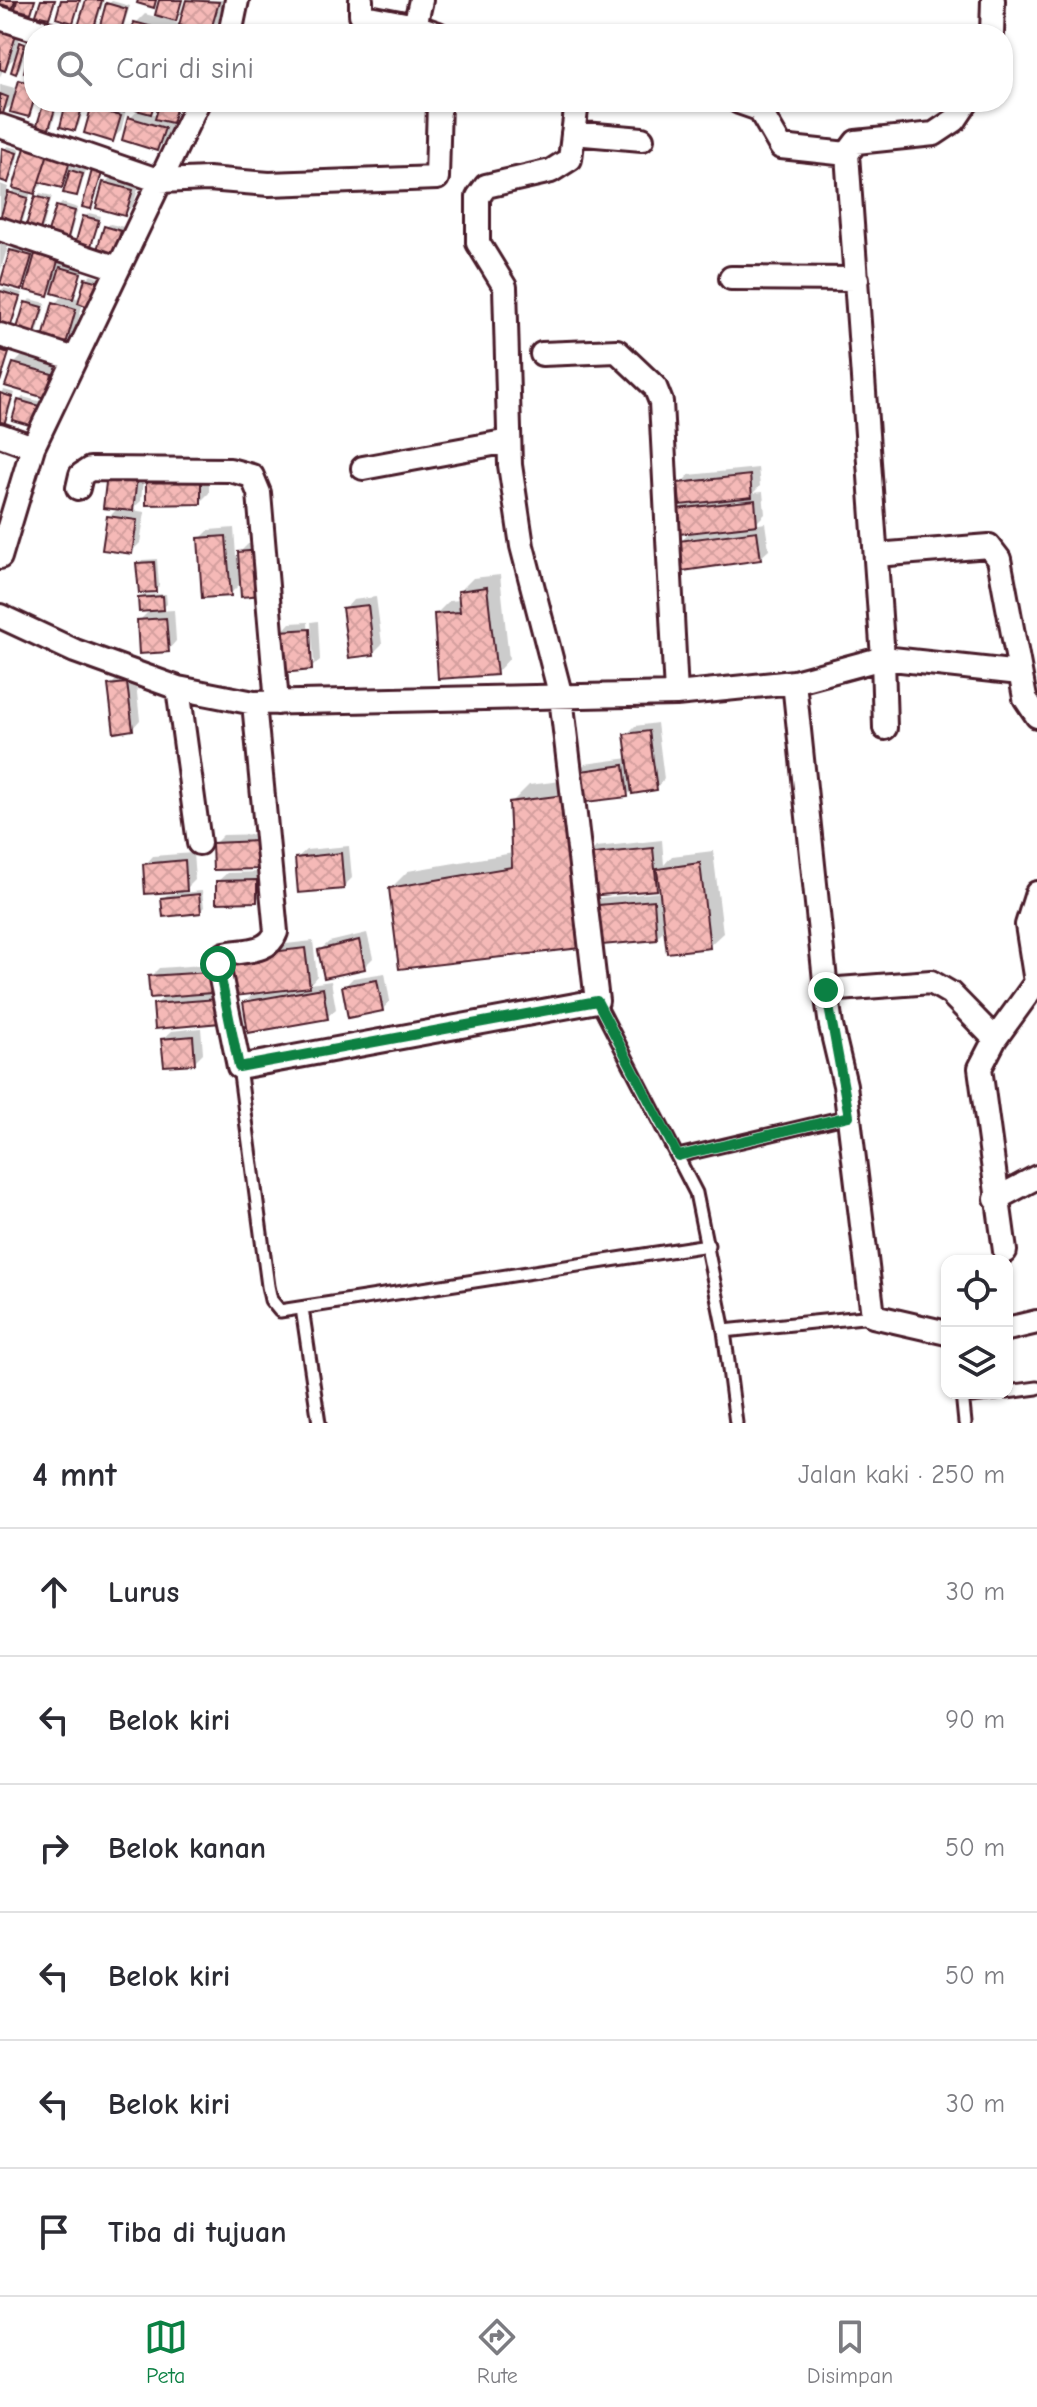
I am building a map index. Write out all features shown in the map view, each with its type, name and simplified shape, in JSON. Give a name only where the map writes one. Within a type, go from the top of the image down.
[{"type":"street","points":[[232,24],[237,0]]},
{"type":"street","points":[[361,0],[361,14],[364,16],[405,24]]},
{"type":"street","points":[[415,24],[421,0]]},
{"type":"street","points":[[992,24],[993,0]]},
{"type":"street","points":[[0,18],[24,26]]},
{"type":"street","points":[[0,557],[33,447],[193,112]]},
{"type":"street","points":[[0,126],[160,181],[208,179],[269,184],[437,178],[439,112]]},
{"type":"street","points":[[254,703],[276,932],[273,942],[264,947],[225,954],[218,964],[239,1067],[597,1001],[561,697],[522,546],[509,441],[505,287],[478,243],[478,197],[486,186],[551,171],[570,159],[576,112]]},
{"type":"street","points":[[761,112],[781,147],[847,154]]},
{"type":"street","points":[[885,728],[883,658],[847,154],[851,144],[856,142],[934,134],[955,120],[960,112]]},
{"type":"street","points":[[573,133],[642,139]]},
{"type":"street","points":[[0,229],[118,268]]},
{"type":"street","points":[[731,278],[857,279]]},
{"type":"street","points":[[0,335],[75,359]]},
{"type":"street","points":[[542,354],[617,351],[655,387],[661,402],[676,694]]},
{"type":"street","points":[[0,435],[33,447]]},
{"type":"street","points":[[363,468],[509,441]]},
{"type":"street","points":[[78,488],[81,475],[90,469],[230,470],[252,476],[259,493],[277,703]]},
{"type":"street","points":[[876,555],[989,546],[999,559],[1025,698],[1037,716]]},
{"type":"street","points":[[0,616],[75,651],[178,688],[254,703],[676,694],[794,682],[883,658],[1020,673]]},
{"type":"street","points":[[794,682],[826,990],[849,1116],[873,1316],[941,1332]]},
{"type":"street","points":[[178,688],[199,843]]},
{"type":"street","points":[[1005,1251],[980,1068],[995,1039],[1037,981],[1027,925],[1037,893]]},
{"type":"street","points":[[826,990],[931,982],[950,993],[995,1039]]},
{"type":"street","points":[[996,1199],[1037,1177]]},
{"type":"street","points":[[1013,1328],[1037,1322]]},
{"type":"lane","points":[[597,1001],[696,1193],[724,1331],[736,1423]]},
{"type":"lane","points":[[239,1067],[271,1300],[280,1311],[708,1245]]},
{"type":"lane","points":[[678,1156],[849,1116]]},
{"type":"lane","points":[[302,1308],[319,1423]]},
{"type":"lane","points":[[724,1331],[873,1316]]},
{"type":"lane","points":[[1013,1391],[1037,1388]]},
{"type":"lane","points":[[962,1399],[965,1423]]},
{"type":"building","points":[[0,0],[15,0],[13,8],[0,4]]},
{"type":"building","points":[[17,0],[35,0],[31,13],[15,9]]},
{"type":"building","points":[[41,0],[55,0],[49,18],[36,15]]},
{"type":"building","points":[[61,0],[80,0],[73,23],[56,18]]},
{"type":"building","points":[[86,0],[102,0],[95,24],[79,24]]},
{"type":"building","points":[[138,0],[156,0],[154,8],[137,3]]},
{"type":"building","points":[[159,0],[182,0],[176,21],[155,15]]},
{"type":"building","points":[[186,0],[219,2],[213,24],[179,24]]},
{"type":"building","points":[[106,3],[127,9],[123,24],[100,24]]},
{"type":"building","points":[[0,30],[16,35],[5,71],[0,69]]},
{"type":"building","points":[[20,42],[24,47],[16,74],[11,72]]},
{"type":"building","points":[[19,80],[24,81],[24,112],[30,112],[29,117],[10,112]]},
{"type":"building","points":[[0,94],[8,97],[2,117],[0,117]]},
{"type":"building","points":[[41,112],[54,112],[48,132],[36,128]]},
{"type":"building","points":[[64,112],[81,112],[75,131],[60,127]]},
{"type":"building","points":[[90,112],[121,116],[113,142],[84,133]]},
{"type":"building","points":[[157,112],[175,112],[172,123],[155,119]]},
{"type":"building","points":[[128,117],[165,128],[157,151],[122,140]]},
{"type":"building","points":[[27,141],[50,147],[35,194],[13,188]]},
{"type":"building","points":[[50,147],[72,154],[62,188],[39,182]]},
{"type":"building","points":[[2,148],[17,153],[8,183],[0,180]]},
{"type":"building","points":[[70,170],[83,174],[77,196],[63,193]]},
{"type":"building","points":[[92,170],[102,173],[91,209],[82,207]]},
{"type":"building","points":[[103,182],[133,190],[125,216],[96,208]]},
{"type":"building","points":[[8,192],[28,198],[19,227],[0,219]]},
{"type":"building","points":[[35,196],[49,200],[39,233],[25,229]]},
{"type":"building","points":[[56,206],[75,211],[66,245],[46,239]]},
{"type":"building","points":[[83,216],[99,220],[91,246],[76,241]]},
{"type":"building","points":[[104,226],[121,231],[113,258],[96,253]]},
{"type":"building","points":[[10,250],[32,256],[22,290],[0,284]]},
{"type":"building","points":[[35,254],[58,261],[48,296],[25,290]]},
{"type":"building","points":[[60,267],[81,273],[73,299],[52,293]]},
{"type":"building","points":[[85,278],[100,282],[92,308],[78,303]]},
{"type":"building","points":[[0,291],[20,297],[10,328],[0,326]]},
{"type":"building","points":[[25,302],[43,307],[33,340],[15,335]]},
{"type":"building","points":[[53,302],[76,309],[66,344],[43,338]]},
{"type":"building","points":[[0,350],[9,353],[0,382]]},
{"type":"building","points":[[13,363],[52,374],[45,398],[5,386]]},
{"type":"building","points":[[0,393],[12,397],[4,425],[0,424]]},
{"type":"building","points":[[18,400],[39,406],[33,426],[12,420]]},
{"type":"building","points":[[107,474],[137,478],[133,511],[103,508]]},
{"type":"building","points":[[750,475],[752,497],[680,505],[678,483]]},
{"type":"building","points":[[146,477],[201,477],[201,504],[146,505]]},
{"type":"building","points":[[755,500],[757,525],[680,534],[677,509]]},
{"type":"building","points":[[107,516],[137,520],[132,554],[102,550]]},
{"type":"building","points":[[757,531],[761,560],[682,571],[678,541]]},
{"type":"building","points":[[226,536],[231,596],[202,598],[198,538]]},
{"type":"building","points":[[260,550],[262,595],[241,597],[238,552]]},
{"type":"building","points":[[154,562],[156,592],[139,593],[136,563]]},
{"type":"building","points":[[487,587],[497,675],[438,679],[434,614],[460,612],[458,591]]},
{"type":"building","points":[[163,596],[164,610],[139,612],[138,598]]},
{"type":"building","points":[[368,605],[374,655],[349,658],[342,608]]},
{"type":"building","points":[[166,618],[169,652],[139,654],[137,620]]},
{"type":"building","points":[[310,629],[312,670],[282,673],[280,631]]},
{"type":"building","points":[[127,683],[133,730],[114,733],[108,685]]},
{"type":"building","points":[[649,731],[657,790],[632,794],[624,734]]},
{"type":"building","points":[[624,765],[628,797],[578,803],[574,772]]},
{"type":"building","points":[[564,795],[580,948],[399,969],[389,888],[512,867],[509,802]]},
{"type":"building","points":[[258,841],[259,869],[213,870],[212,843]]},
{"type":"building","points":[[653,848],[657,890],[589,896],[585,855]]},
{"type":"building","points":[[341,853],[344,889],[298,893],[295,858]]},
{"type":"building","points":[[185,860],[187,891],[145,894],[143,864]]},
{"type":"building","points":[[700,863],[710,948],[667,953],[657,869]]},
{"type":"building","points":[[257,880],[257,902],[216,903],[216,881]]},
{"type":"building","points":[[199,894],[201,913],[163,917],[161,898]]},
{"type":"building","points":[[654,900],[657,940],[591,946],[587,906]]},
{"type":"building","points":[[359,940],[365,969],[324,978],[318,950]]},
{"type":"building","points":[[305,948],[310,987],[235,996],[231,957]]},
{"type":"building","points":[[210,972],[211,993],[150,998],[148,976]]},
{"type":"building","points":[[377,980],[383,1011],[348,1018],[342,986]]},
{"type":"building","points":[[323,988],[328,1019],[248,1033],[243,1002]]},
{"type":"building","points":[[217,999],[220,1023],[155,1029],[153,1004]]},
{"type":"building","points":[[193,1036],[195,1064],[164,1066],[161,1039]]},
{"type":"route","points":[[218,964],[239,1067],[597,1001],[678,1156],[849,1116],[826,990]]}]
